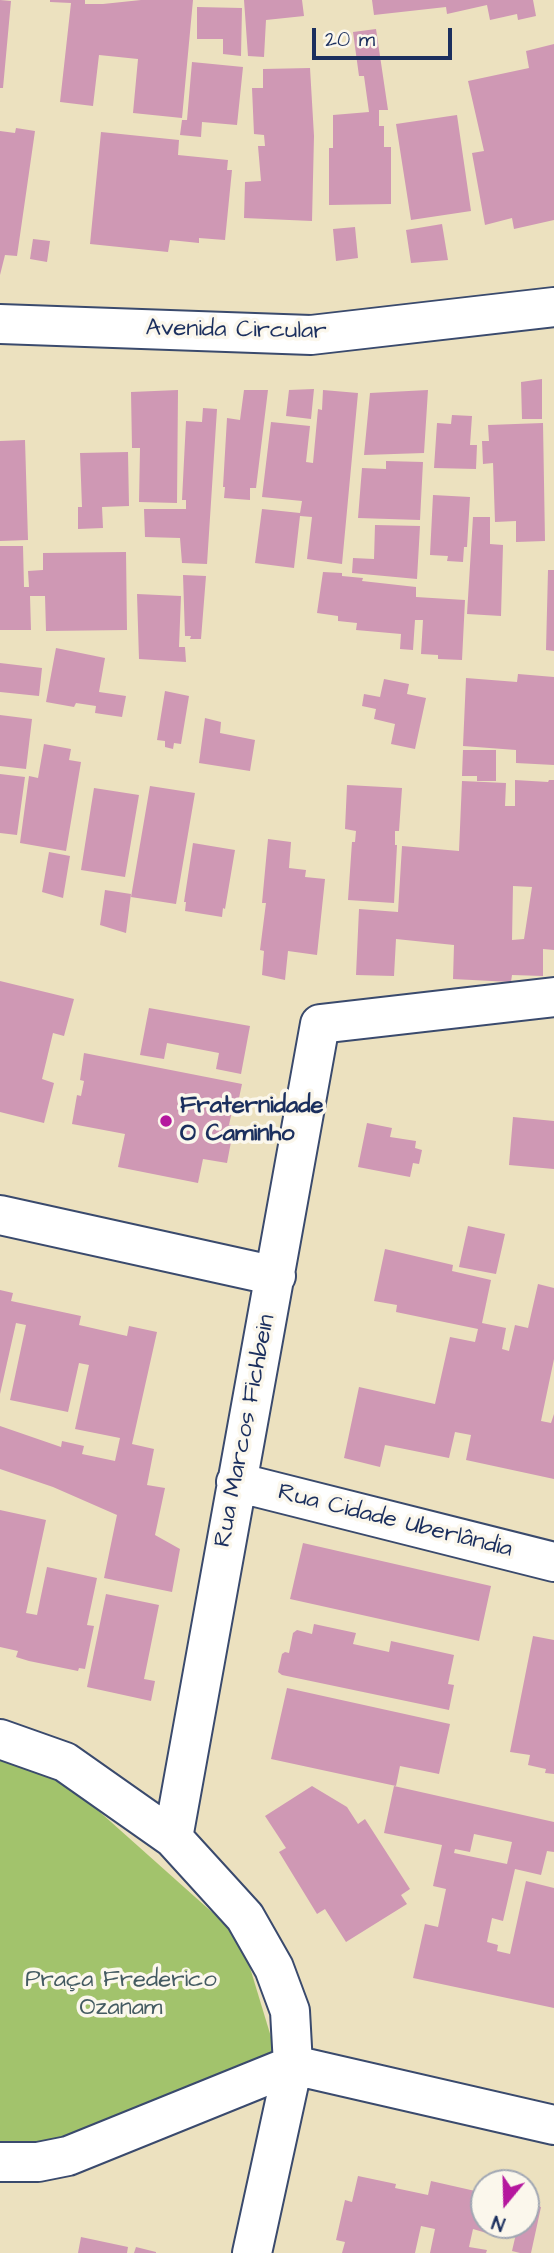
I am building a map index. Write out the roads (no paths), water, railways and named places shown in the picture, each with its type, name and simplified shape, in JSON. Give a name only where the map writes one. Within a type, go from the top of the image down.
[{"type":"street","name":"Avenida Circular","points":[[0,324],[311,335],[554,307]]},
{"type":"street","name":"Rua Marcos Fichbein","points":[[173,1838],[320,1024],[554,997]]},
{"type":"street","points":[[0,1215],[276,1276]]},
{"type":"street","name":"Rua Cidade Uberlândia","points":[[236,1482],[554,1562]]},
{"type":"street","points":[[0,1739],[65,1762],[173,1838],[245,1917],[274,1968],[289,2011],[293,2065],[252,2253]]},
{"type":"street","points":[[0,2162],[38,2162],[68,2156],[293,2065],[554,2125]]},
{"type":"place","name":"Fraternidade O Caminho","points":[[166,1121]]},
{"type":"park label","name":"Praça Frederico Ozanam","points":[[121,1995]]}]
